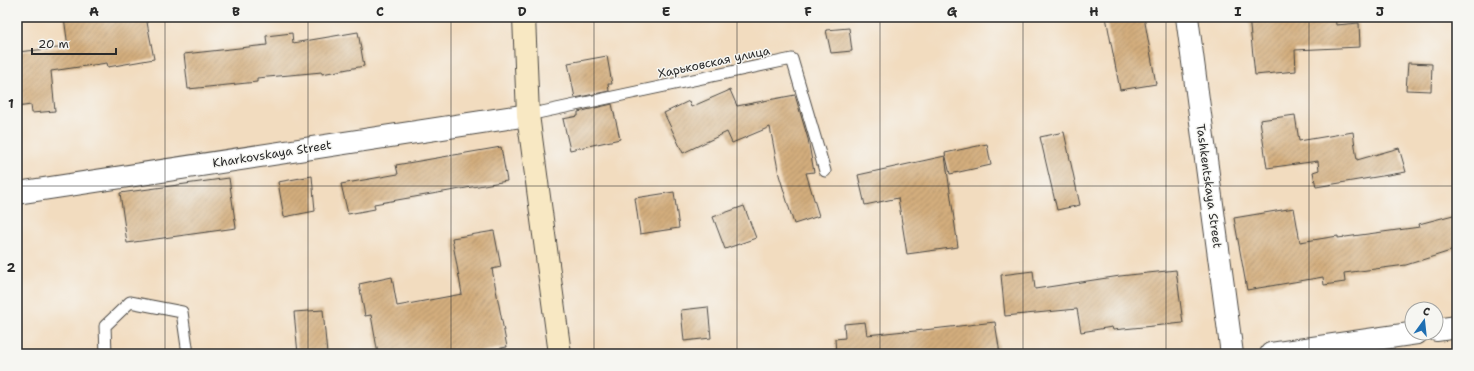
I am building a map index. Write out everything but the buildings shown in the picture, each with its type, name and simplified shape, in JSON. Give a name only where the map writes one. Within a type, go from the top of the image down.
[{"type":"street","points":[[524,17],[528,115],[560,354]]},
{"type":"street","name":"Tashkentskaya Street","points":[[1187,17],[1232,354]]},
{"type":"street","name":"Kharkovskaya Street","points":[[17,193],[528,115]]},
{"type":"street","points":[[1444,329],[1457,327]]},
{"type":"street","points":[[1272,354],[1404,335]]},
{"type":"lane","name":"Харьковская улица","points":[[528,115],[792,59],[825,171]]},
{"type":"lane","points":[[106,354],[105,326],[130,302],[182,312],[188,354]]}]
